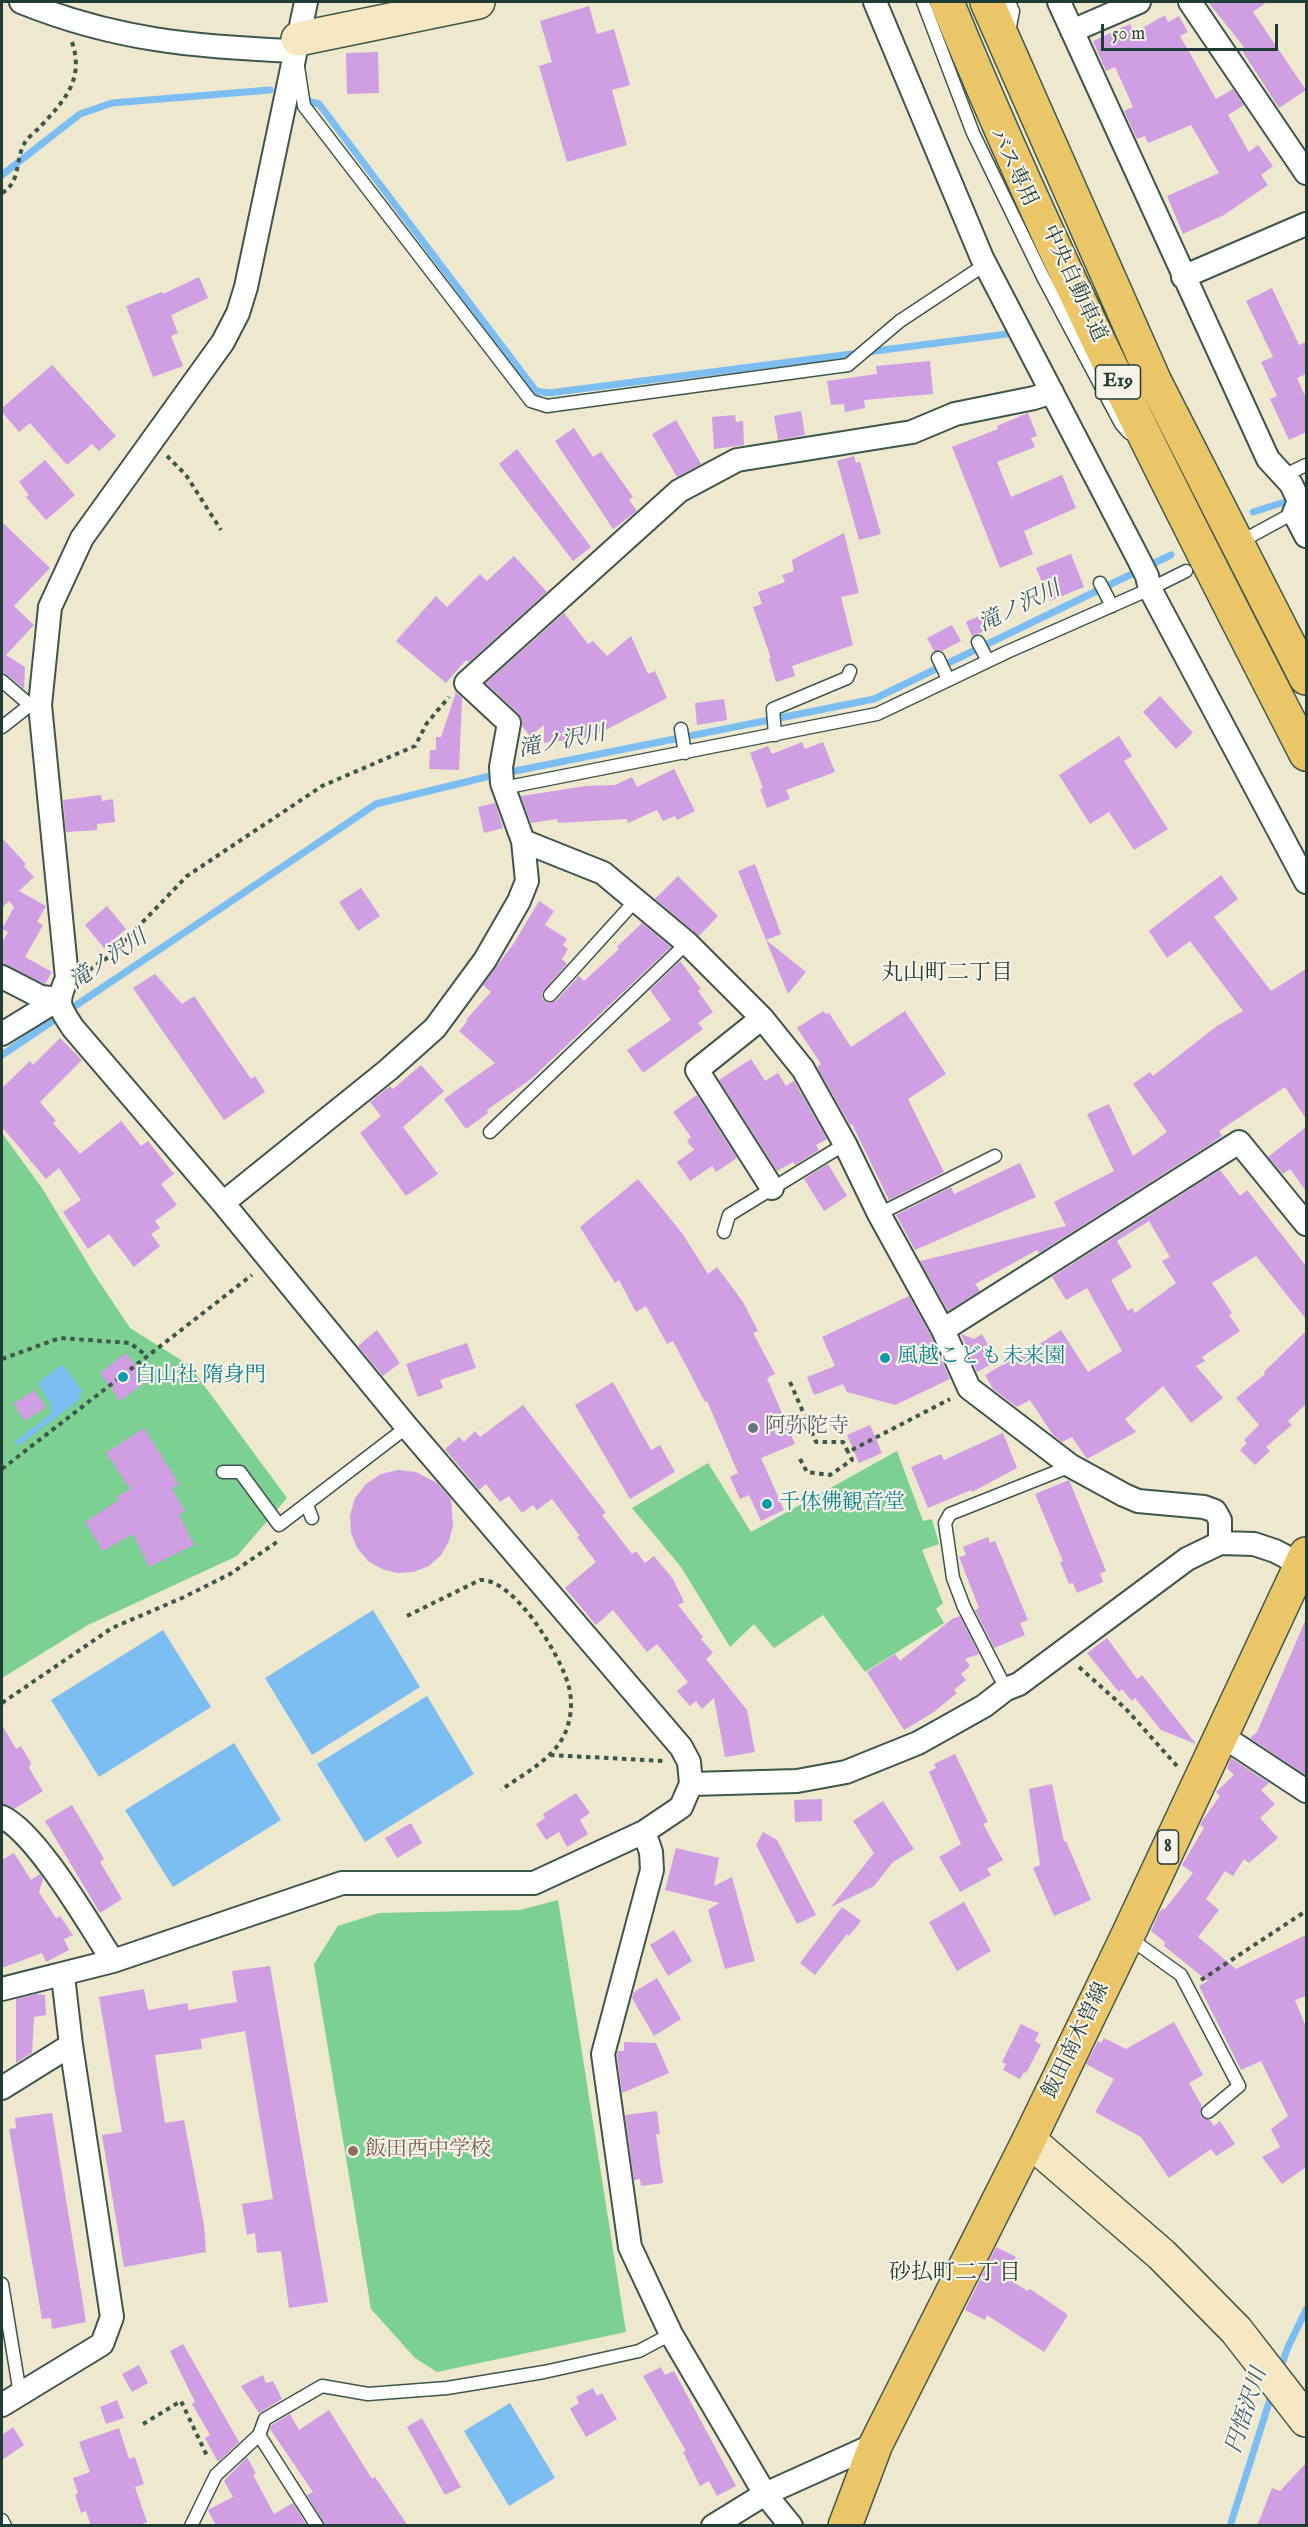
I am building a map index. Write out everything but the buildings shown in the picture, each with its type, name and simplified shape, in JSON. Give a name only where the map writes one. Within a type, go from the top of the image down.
[{"type":"main road","name":"中央自動車道","points":[[947,2],[1058,255],[1159,465],[1306,754]]},
{"type":"main road","name":"中央自動車道","points":[[987,2],[1155,382],[1306,678]]},
{"type":"main road","name":"飯田南木曽線","points":[[845,2526],[876,2444],[1029,2140],[1304,1560]]},
{"type":"street","points":[[21,2],[118,34],[180,44],[297,45],[478,2]]},
{"type":"street","points":[[2,1034],[59,1003],[67,978],[35,705],[50,607],[82,538],[223,342],[238,313],[246,286],[306,2]]},
{"type":"street","points":[[875,2],[986,264],[1145,575],[1306,882]]},
{"type":"street","points":[[1059,2],[1268,459],[1295,496],[1306,536]]},
{"type":"street","points":[[1072,31],[1139,2]]},
{"type":"street","points":[[1190,2],[1306,173]]},
{"type":"street","points":[[1183,277],[1306,224]]},
{"type":"street","points":[[223,1203],[388,1070],[435,1028],[485,960],[519,901],[527,881],[524,841],[502,780],[509,723],[466,683],[679,491],[737,460],[912,432],[955,414],[1034,398],[1052,392]]},
{"type":"street","points":[[524,841],[603,873],[687,943],[762,1018],[803,1069],[845,1144],[879,1214],[943,1330],[969,1388],[1071,1466],[1138,1501],[1204,1507],[1215,1511],[1220,1520],[1220,1543]]},
{"type":"street","points":[[2,977],[41,997],[59,1003],[73,1028],[223,1203],[407,1427],[681,1748],[690,1773],[681,1807],[644,1832],[534,1883],[342,1883],[113,1961],[63,1976],[2,1989]]},
{"type":"street","points":[[762,1018],[697,1070],[772,1188]]},
{"type":"street","points":[[943,1330],[1239,1142],[1306,1224]]},
{"type":"street","points":[[690,1773],[797,1781],[846,1772],[918,1743],[984,1706],[1006,1689],[1019,1684],[1187,1559],[1220,1543],[1254,1544],[1304,1560]]},
{"type":"street","points":[[1221,1735],[1306,1791]]},
{"type":"street","points":[[4,1821],[38,1848],[113,1961]]},
{"type":"street","points":[[644,1832],[651,1852],[652,1870],[603,2054],[630,2247],[671,2334],[765,2494],[791,2526]]},
{"type":"street","points":[[11,2400],[102,2343],[112,2317],[71,2045],[63,1976]]},
{"type":"street","points":[[2,2088],[71,2045]]},
{"type":"street","points":[[1029,2140],[1162,2254],[1236,2330],[1300,2413]]},
{"type":"street","points":[[713,2526],[765,2494],[876,2444]]},
{"type":"lane","name":"バス専用","points":[[923,2],[973,132],[1043,277],[1121,424],[1159,465]]},
{"type":"lane","points":[[1007,46],[1012,11],[1009,2]]},
{"type":"lane","points":[[297,45],[304,106],[531,401],[547,406],[837,367],[852,363],[900,321],[986,264]]},
{"type":"lane","points":[[1251,536],[1295,496],[1306,465]]},
{"type":"lane","points":[[502,780],[684,751],[877,714],[947,676],[1110,602],[1145,575],[1186,571]]},
{"type":"lane","points":[[1100,583],[1110,602]]},
{"type":"lane","points":[[978,642],[986,659]]},
{"type":"lane","points":[[938,658],[947,676]]},
{"type":"lane","points":[[775,732],[772,714],[777,707],[847,678],[850,670]]},
{"type":"lane","points":[[2,681],[35,705],[2,727]]},
{"type":"lane","points":[[681,729],[684,751]]},
{"type":"lane","points":[[550,995],[636,900]]},
{"type":"lane","points":[[490,1132],[687,943]]},
{"type":"lane","points":[[724,1232],[729,1215],[845,1144]]},
{"type":"lane","points":[[879,1214],[995,1156]]},
{"type":"lane","points":[[223,1472],[240,1472],[279,1525],[407,1427]]},
{"type":"lane","points":[[1006,1689],[964,1607],[953,1578],[945,1523],[950,1514],[1071,1466]]},
{"type":"lane","points":[[307,1504],[312,1518]]},
{"type":"lane","points":[[1127,1937],[1181,1976],[1239,2085],[1208,2112]]},
{"type":"lane","points":[[2,2284],[11,2400]]},
{"type":"lane","points":[[191,2526],[216,2475],[259,2435],[266,2419],[322,2386],[368,2394],[447,2388],[544,2372],[639,2351],[671,2334]]},
{"type":"lane","points":[[259,2435],[317,2526]]},
{"type":"lane","points":[[2,2520],[5,2526]]},
{"type":"path","points":[[2,193],[16,177],[23,147],[67,98],[75,73],[75,51],[63,17]]},
{"type":"path","points":[[151,441],[186,475],[221,530]]},
{"type":"path","points":[[59,1003],[74,978],[110,956],[187,876],[322,786],[415,746],[427,723],[443,702],[466,683]]},
{"type":"path","points":[[2,1469],[270,1261]]},
{"type":"path","points":[[2,1359],[60,1338],[130,1343],[147,1356]]},
{"type":"path","points":[[790,1382],[816,1442],[843,1442],[852,1460],[830,1474],[807,1472],[800,1459]]},
{"type":"path","points":[[848,1452],[969,1388]]},
{"type":"path","points":[[2,1703],[112,1628],[182,1598],[230,1574],[312,1518]]},
{"type":"path","points":[[407,1616],[480,1580],[498,1584],[514,1596],[560,1664],[568,1684],[571,1704],[568,1725],[560,1744],[550,1755],[501,1790]]},
{"type":"path","points":[[1064,1651],[1126,1709],[1197,1785]]},
{"type":"path","points":[[550,1755],[690,1773]]},
{"type":"path","points":[[1188,1988],[1306,1911]]},
{"type":"path","points":[[143,2424],[181,2401],[216,2475]]},
{"type":"green space","points":[[2,1133],[42,1188],[130,1328],[189,1365],[287,1498],[237,1556],[88,1625],[2,1678]]},
{"type":"green space","points":[[897,1451],[923,1521],[932,1519],[939,1544],[922,1550],[943,1603],[936,1609],[944,1623],[865,1672],[823,1615],[774,1648],[754,1624],[730,1647],[681,1567],[632,1508],[708,1463],[751,1532]]},
{"type":"green space","points":[[558,1900],[626,2332],[437,2372],[415,2358],[371,2309],[314,1964],[338,1926],[379,1913],[520,1910]]},
{"type":"water","points":[[62,1364],[82,1390],[79,1400],[18,1446],[15,1441],[50,1415],[52,1406],[38,1383]]},
{"type":"water","points":[[373,1610],[420,1687],[312,1755],[265,1678]]},
{"type":"water","points":[[163,1630],[211,1707],[99,1777],[51,1700]]},
{"type":"water","points":[[427,1696],[474,1774],[365,1842],[317,1764]]},
{"type":"water","points":[[234,1743],[281,1820],[173,1887],[125,1810]]},
{"type":"water","points":[[510,2403],[555,2478],[509,2506],[464,2431]]},
{"type":"waterway","points":[[2,175],[80,114],[112,103],[270,90]]},
{"type":"waterway","points":[[307,101],[319,104],[536,391],[549,393],[1007,334]]},
{"type":"waterway","name":"滝ノ沢川","points":[[1253,512],[1294,499]]},
{"type":"waterway","name":"滝ノ沢川","points":[[2,1055],[376,804],[490,776],[874,699],[1171,555]]},
{"type":"waterway","name":"円悟沢川","points":[[1280,2369],[1306,2310]]},
{"type":"waterway","name":"円悟沢川","points":[[1230,2526],[1272,2393]]},
{"type":"place","name":"風越こども未来園","points":[[885,1358]]},
{"type":"place","name":"白山社 隋身門","points":[[123,1377]]},
{"type":"place","name":"阿弥陀寺","points":[[753,1428]]},
{"type":"place","name":"千体佛観音堂","points":[[767,1504]]},
{"type":"place","name":"飯田西中学校","points":[[353,2151]]},
{"type":"district","name":"丸山町二丁目","points":[[947,974]]},
{"type":"district","name":"砂払町二丁目","points":[[955,2274]]}]
